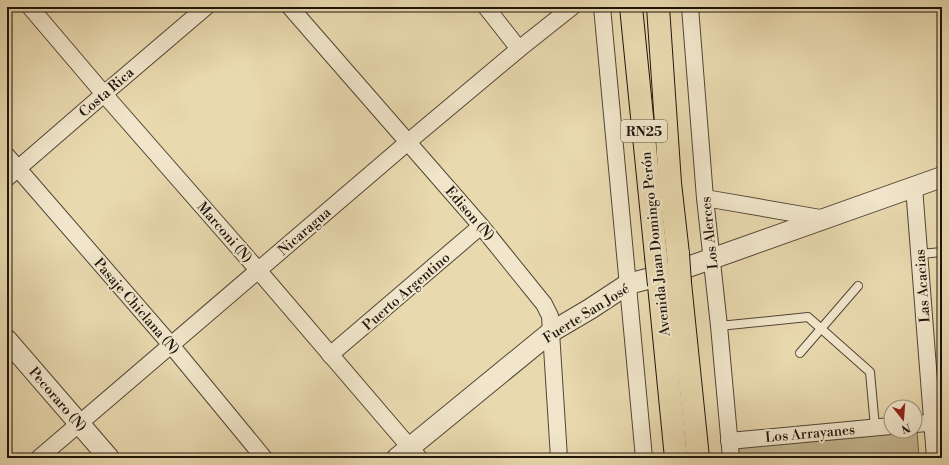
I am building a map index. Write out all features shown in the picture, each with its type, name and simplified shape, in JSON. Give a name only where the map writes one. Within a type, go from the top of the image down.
[{"type":"highway","name":"Avenida Juan Domingo Perón","points":[[631,7],[676,458]]},
{"type":"highway","name":"Avenida Juan Domingo Perón","points":[[658,7],[670,183],[698,458]]},
{"type":"street","name":"Marconi (N)","points":[[30,7],[258,270],[330,355],[409,454]]},
{"type":"street","name":"Costa Rica","points":[[12,174],[206,7]]},
{"type":"street","name":"Edison (N)","points":[[290,7],[482,226],[544,304],[550,316],[559,458]]},
{"type":"street","points":[[486,7],[519,49]]},
{"type":"street","name":"Nicaragua","points":[[40,458],[408,142],[519,49],[572,7]]},
{"type":"street","points":[[602,7],[644,458]]},
{"type":"street","name":"Los Alerces","points":[[690,7],[705,198],[731,458]]},
{"type":"street","name":"Pasaje Chiclana (N)","points":[[7,156],[12,174],[171,345],[264,458]]},
{"type":"street","name":"Fuerte San José","points":[[409,454],[551,332],[628,284],[670,273],[942,177]]},
{"type":"street","name":"Las Acacias","points":[[914,187],[937,423],[935,458]]},
{"type":"street","points":[[705,198],[826,219]]},
{"type":"street","name":"Puerto Argentino","points":[[330,355],[482,226]]},
{"type":"street","name":"Pecoraro (N)","points":[[7,340],[109,458]]},
{"type":"street","points":[[923,424],[937,423]]},
{"type":"street","name":"Los Arrayanes","points":[[729,441],[883,426]]},
{"type":"lane","points":[[920,254],[942,252]]},
{"type":"lane","points":[[800,353],[820,328],[858,286]]},
{"type":"lane","points":[[719,326],[808,317],[870,372],[875,427]]},
{"type":"shaded area","points":[[883,433],[883,439],[918,439],[919,458],[739,458],[738,446]]}]
